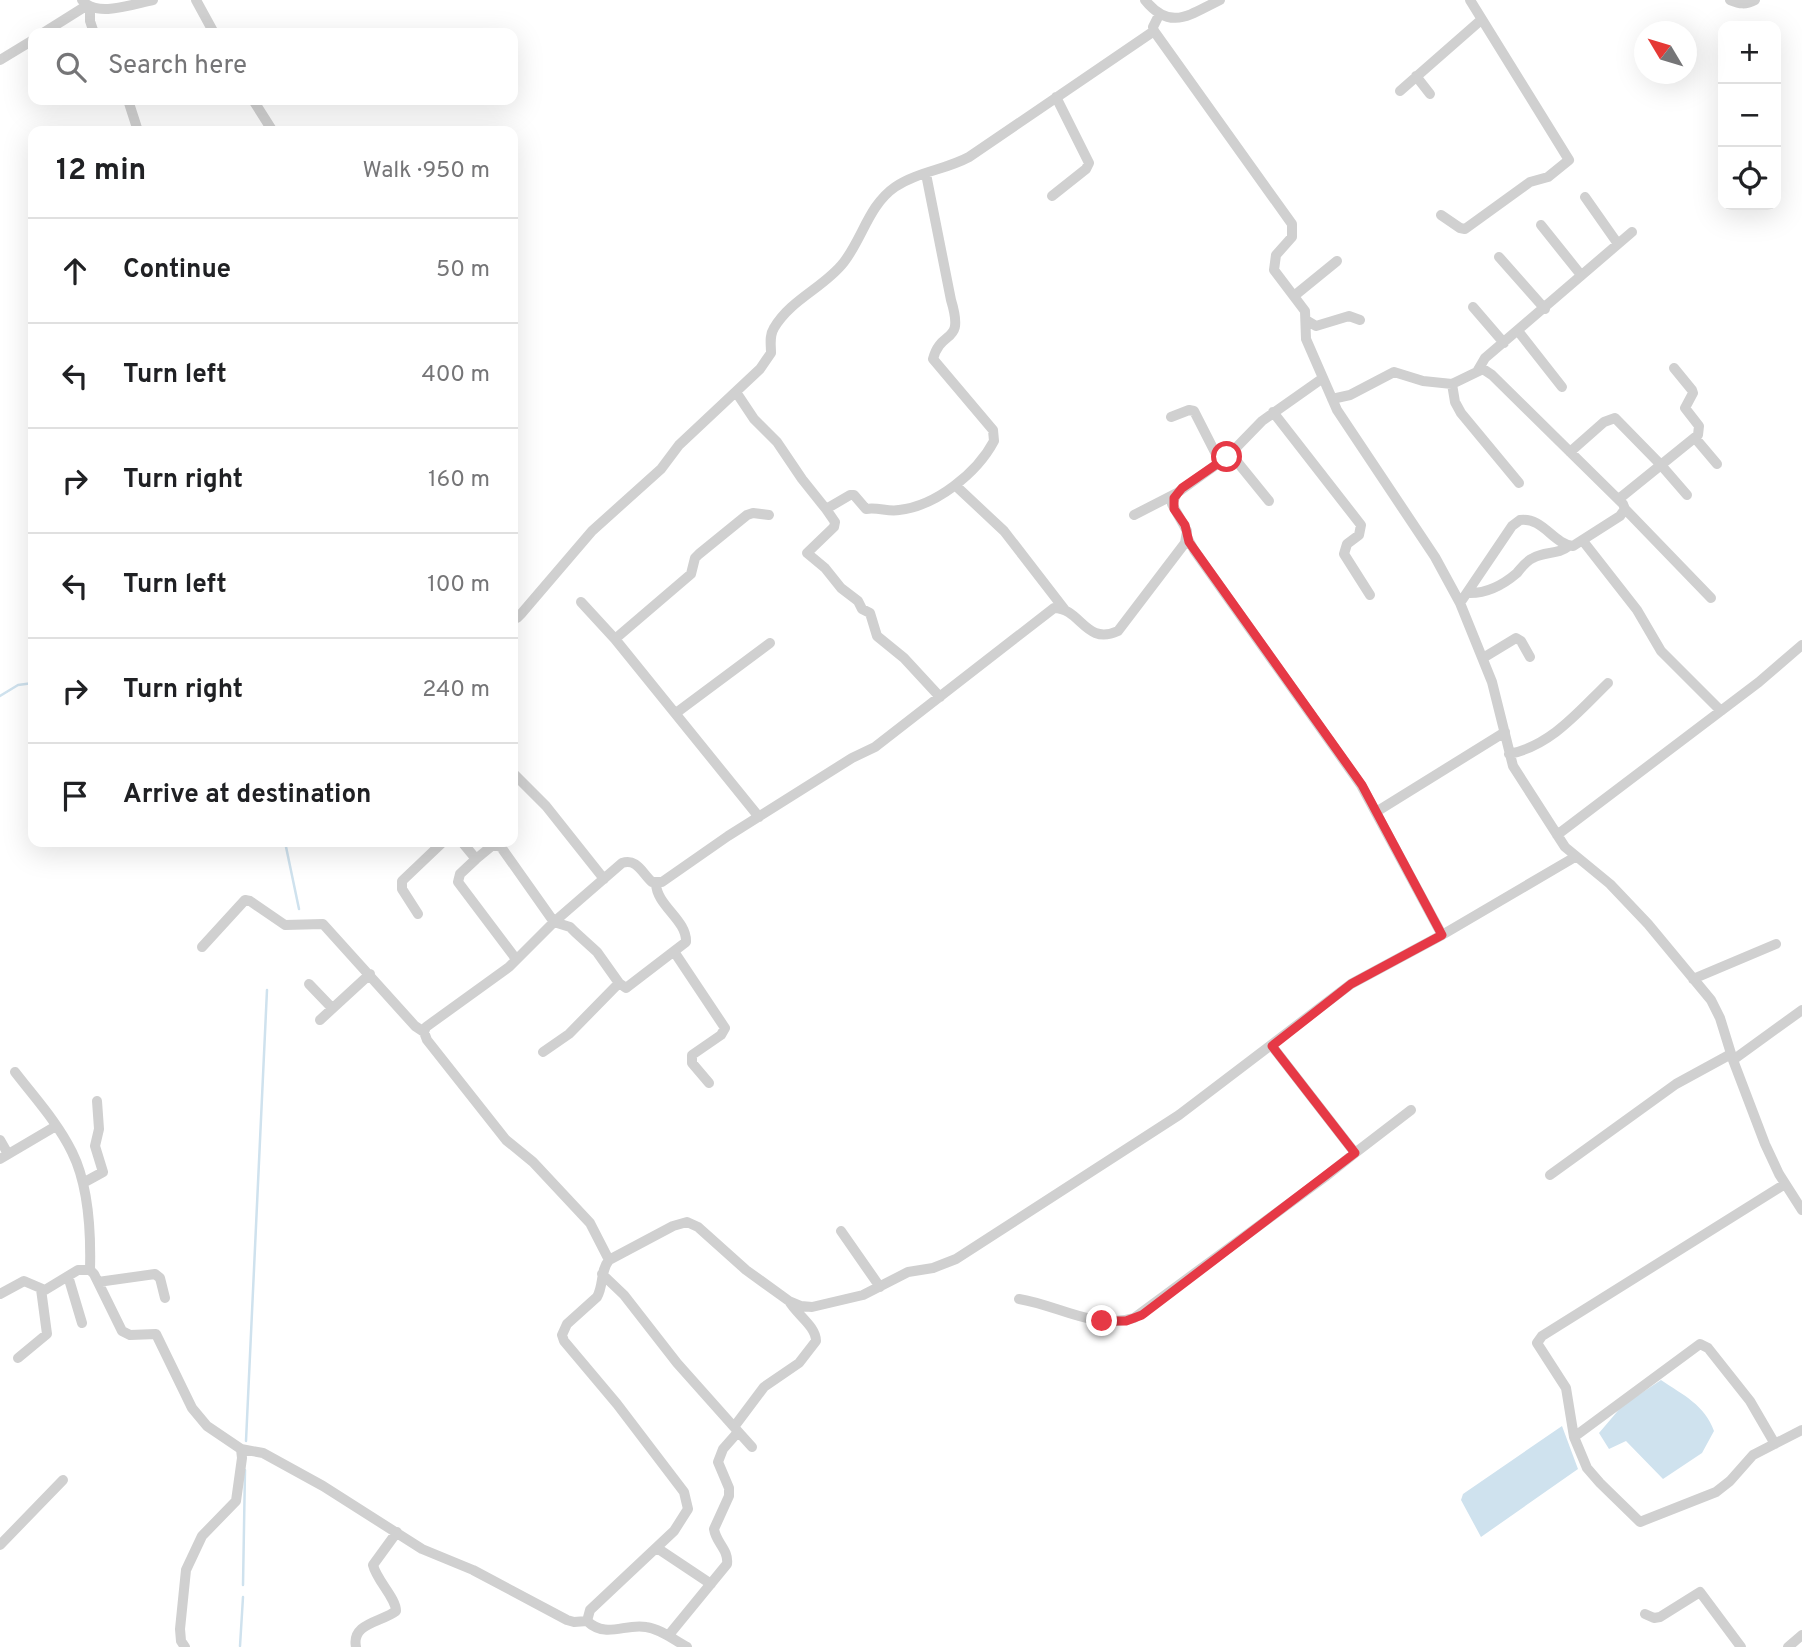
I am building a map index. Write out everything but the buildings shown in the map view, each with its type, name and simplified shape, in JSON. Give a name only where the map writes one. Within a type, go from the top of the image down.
[{"type":"street","points":[[51,28],[86,5],[100,9],[153,0]]},
{"type":"street","points":[[196,0],[211,28]]},
{"type":"street","points":[[1146,0],[1159,15],[1180,18],[1220,0]]},
{"type":"street","points":[[1441,215],[1465,229],[1530,182],[1548,177],[1569,160],[1470,0]]},
{"type":"street","points":[[1730,0],[1739,4],[1755,0]]},
{"type":"street","points":[[86,5],[91,28]]},
{"type":"street","points":[[1159,15],[1153,27],[1154,31],[1292,224],[1292,237],[1276,255],[1274,270],[1305,311],[1306,340],[1332,399],[1356,440],[1435,557],[1460,603],[1492,682],[1509,754],[1520,779],[1575,857],[1610,884],[1711,1000],[1720,1018],[1765,1144],[1785,1184],[1802,1210]]},
{"type":"street","points":[[1400,91],[1481,20]]},
{"type":"street","points":[[518,617],[601,522],[643,487],[679,445],[769,358],[771,335],[785,313],[842,264],[878,203],[895,187],[912,177],[946,168],[969,157],[1154,31]]},
{"type":"street","points":[[0,60],[28,43]]},
{"type":"street","points":[[1416,76],[1430,93]]},
{"type":"street","points":[[1052,197],[1086,169],[1089,163],[1056,97]]},
{"type":"street","points":[[130,105],[136,126]]},
{"type":"street","points":[[256,105],[269,126]]},
{"type":"street","points":[[826,509],[850,495],[854,495],[866,509],[904,510],[932,499],[956,486],[991,446],[995,435],[975,407],[933,359],[955,330],[957,320],[926,174]]},
{"type":"street","points":[[1585,197],[1618,244]]},
{"type":"street","points":[[1541,225],[1581,275]]},
{"type":"street","points":[[1332,399],[1350,395],[1394,372],[1423,381],[1451,384],[1478,370],[1485,358],[1632,232]]},
{"type":"street","points":[[1499,257],[1545,309]]},
{"type":"street","points":[[1294,296],[1337,261]]},
{"type":"street","points":[[1473,307],[1504,343]]},
{"type":"street","points":[[1306,320],[1316,326],[1349,316],[1360,320]]},
{"type":"street","points":[[1518,331],[1562,387]]},
{"type":"street","points":[[1467,593],[1493,588],[1510,578],[1533,557],[1561,551],[1583,541],[1620,516],[1622,503],[1661,465],[1695,438],[1699,426],[1685,408],[1693,393],[1674,368]]},
{"type":"street","points":[[1478,370],[1488,371],[1622,503],[1712,598]]},
{"type":"street","points":[[1134,515],[1177,493],[1220,462],[1273,412],[1323,379]]},
{"type":"street","points":[[1451,384],[1461,413],[1519,483]]},
{"type":"street","points":[[736,392],[754,419],[777,442],[835,522],[834,527],[807,553],[870,613],[877,636],[904,658],[940,697]]},
{"type":"street","points":[[1171,417],[1189,410],[1194,411],[1220,462]]},
{"type":"street","points":[[1273,412],[1362,525],[1359,535],[1347,544],[1344,554],[1370,595]]},
{"type":"street","points":[[1570,452],[1604,422],[1615,418],[1687,495]]},
{"type":"street","points":[[1695,438],[1717,464]]},
{"type":"street","points":[[1230,453],[1269,501]]},
{"type":"street","points":[[956,486],[1004,531],[1065,610],[1095,633],[1111,634],[1118,631],[1187,537]]},
{"type":"street","points":[[1177,493],[1172,503],[1185,525],[1187,537],[1194,550],[1362,785],[1442,935]]},
{"type":"street","points":[[615,639],[691,574],[694,571],[695,558],[747,515],[769,515]]},
{"type":"street","points":[[1460,603],[1512,527],[1520,520],[1531,520],[1569,546]]},
{"type":"street","points":[[1583,541],[1637,610],[1661,651],[1721,711]]},
{"type":"street","points":[[581,602],[615,639],[759,817]]},
{"type":"street","points":[[656,884],[852,758],[875,747],[1054,608],[1065,610]]},
{"type":"street","points":[[1483,658],[1516,638],[1521,641],[1530,657]]},
{"type":"street","points":[[676,713],[770,643]]},
{"type":"street","points":[[1557,835],[1721,711],[1802,645]]},
{"type":"street","points":[[1509,754],[1523,751],[1553,735],[1608,683]]},
{"type":"street","points":[[1376,812],[1505,732]]},
{"type":"street","points":[[518,777],[546,806],[604,879]]},
{"type":"street","points":[[418,914],[402,888],[402,881],[438,847]]},
{"type":"street","points":[[466,847],[476,859]]},
{"type":"street","points":[[491,847],[460,874],[458,881],[516,959]]},
{"type":"street","points":[[424,1032],[431,1023],[489,982],[516,959],[554,922],[622,863],[634,862],[656,884],[658,893],[686,933],[686,942],[626,988],[619,983],[603,959],[570,927],[554,922],[501,847]]},
{"type":"street","points":[[587,1621],[590,1610],[657,1548],[683,1519],[688,1509],[684,1492],[562,1335],[567,1324],[597,1297],[602,1274],[609,1260],[673,1226],[687,1222],[698,1227],[733,1261],[789,1301],[812,1307],[863,1295],[908,1272],[933,1268],[956,1259],[1179,1115],[1351,984],[1442,935],[1575,857]]},
{"type":"street","points":[[202,947],[245,900],[285,925],[323,924],[415,1026],[424,1032],[427,1040],[506,1140],[533,1162],[590,1223],[609,1260]]},
{"type":"street","points":[[1693,979],[1776,944]]},
{"type":"street","points":[[675,953],[725,1028],[721,1035],[692,1055],[692,1063],[709,1083]]},
{"type":"street","points":[[320,1020],[370,974]]},
{"type":"street","points":[[543,1052],[569,1034],[619,983]]},
{"type":"street","points":[[309,984],[332,1008]]},
{"type":"street","points":[[1549,1175],[1676,1084],[1732,1057],[1802,1010]]},
{"type":"street","points":[[1272,1046],[1355,1153]]},
{"type":"street","points":[[16,1072],[73,1153],[83,1183],[90,1238],[90,1270],[118,1327],[130,1335],[156,1334],[192,1408],[207,1426],[241,1449],[262,1453],[323,1486],[429,1553],[473,1570],[567,1620],[587,1621],[604,1630],[616,1631],[641,1626],[651,1628],[687,1647]]},
{"type":"street","points":[[83,1183],[103,1172],[96,1150],[99,1129],[97,1101]]},
{"type":"street","points":[[1018,1299],[1037,1302],[1079,1318],[1114,1321],[1134,1318],[1411,1110]]},
{"type":"street","points":[[0,1140],[4,1156],[56,1126]]},
{"type":"street","points":[[1785,1184],[1539,1338],[1537,1345],[1563,1381],[1568,1393],[1574,1437],[1584,1462],[1593,1476],[1635,1519],[1643,1523],[1670,1509],[1716,1492],[1730,1481],[1753,1455],[1802,1430]]},
{"type":"street","points":[[841,1231],[880,1287]]},
{"type":"street","points":[[0,1294],[24,1281],[41,1289],[48,1288],[78,1270],[90,1270]]},
{"type":"street","points":[[98,1282],[155,1274],[160,1278],[165,1298]]},
{"type":"street","points":[[602,1274],[624,1295],[677,1363],[752,1447]]},
{"type":"street","points":[[68,1276],[82,1323]]},
{"type":"street","points":[[18,1358],[47,1334],[41,1289]]},
{"type":"street","points":[[668,1636],[727,1564],[728,1558],[714,1529],[730,1496],[718,1462],[723,1450],[764,1387],[799,1363],[816,1341],[814,1332],[789,1301]]},
{"type":"street","points":[[1574,1437],[1700,1344],[1706,1346],[1750,1401],[1775,1444]]},
{"type":"street","points":[[185,1647],[181,1641],[180,1629],[186,1570],[202,1536],[236,1502],[241,1449]]},
{"type":"street","points":[[0,1545],[63,1480]]},
{"type":"street","points":[[356,1647],[356,1635],[360,1630],[396,1611],[395,1604],[379,1581],[373,1565],[397,1532]]},
{"type":"street","points":[[657,1548],[711,1584]]},
{"type":"street","points":[[1646,1614],[1654,1618],[1660,1617],[1700,1592],[1741,1647]]},
{"type":"street","points":[[1788,1647],[1802,1635]]},
{"type":"water","points":[[1661,1380],[1699,1407],[1714,1431],[1702,1453],[1663,1479],[1626,1441],[1609,1449],[1599,1433],[1622,1406]]},
{"type":"water","points":[[1562,1426],[1578,1469],[1481,1537],[1461,1500],[1463,1494]]},
{"type":"waterway","points":[[0,696],[18,685],[28,684]]},
{"type":"waterway","points":[[286,847],[299,909]]},
{"type":"waterway","points":[[246,1441],[267,990]]},
{"type":"waterway","points":[[243,1585],[245,1470]]},
{"type":"waterway","points":[[240,1646],[243,1597]]},
{"type":"route","points":[[1102,1321],[1126,1321],[1142,1315],[1355,1153],[1272,1046],[1351,984],[1442,935],[1362,785],[1194,550],[1187,537],[1185,525],[1174,509],[1172,503],[1182,488],[1227,457]]}]
